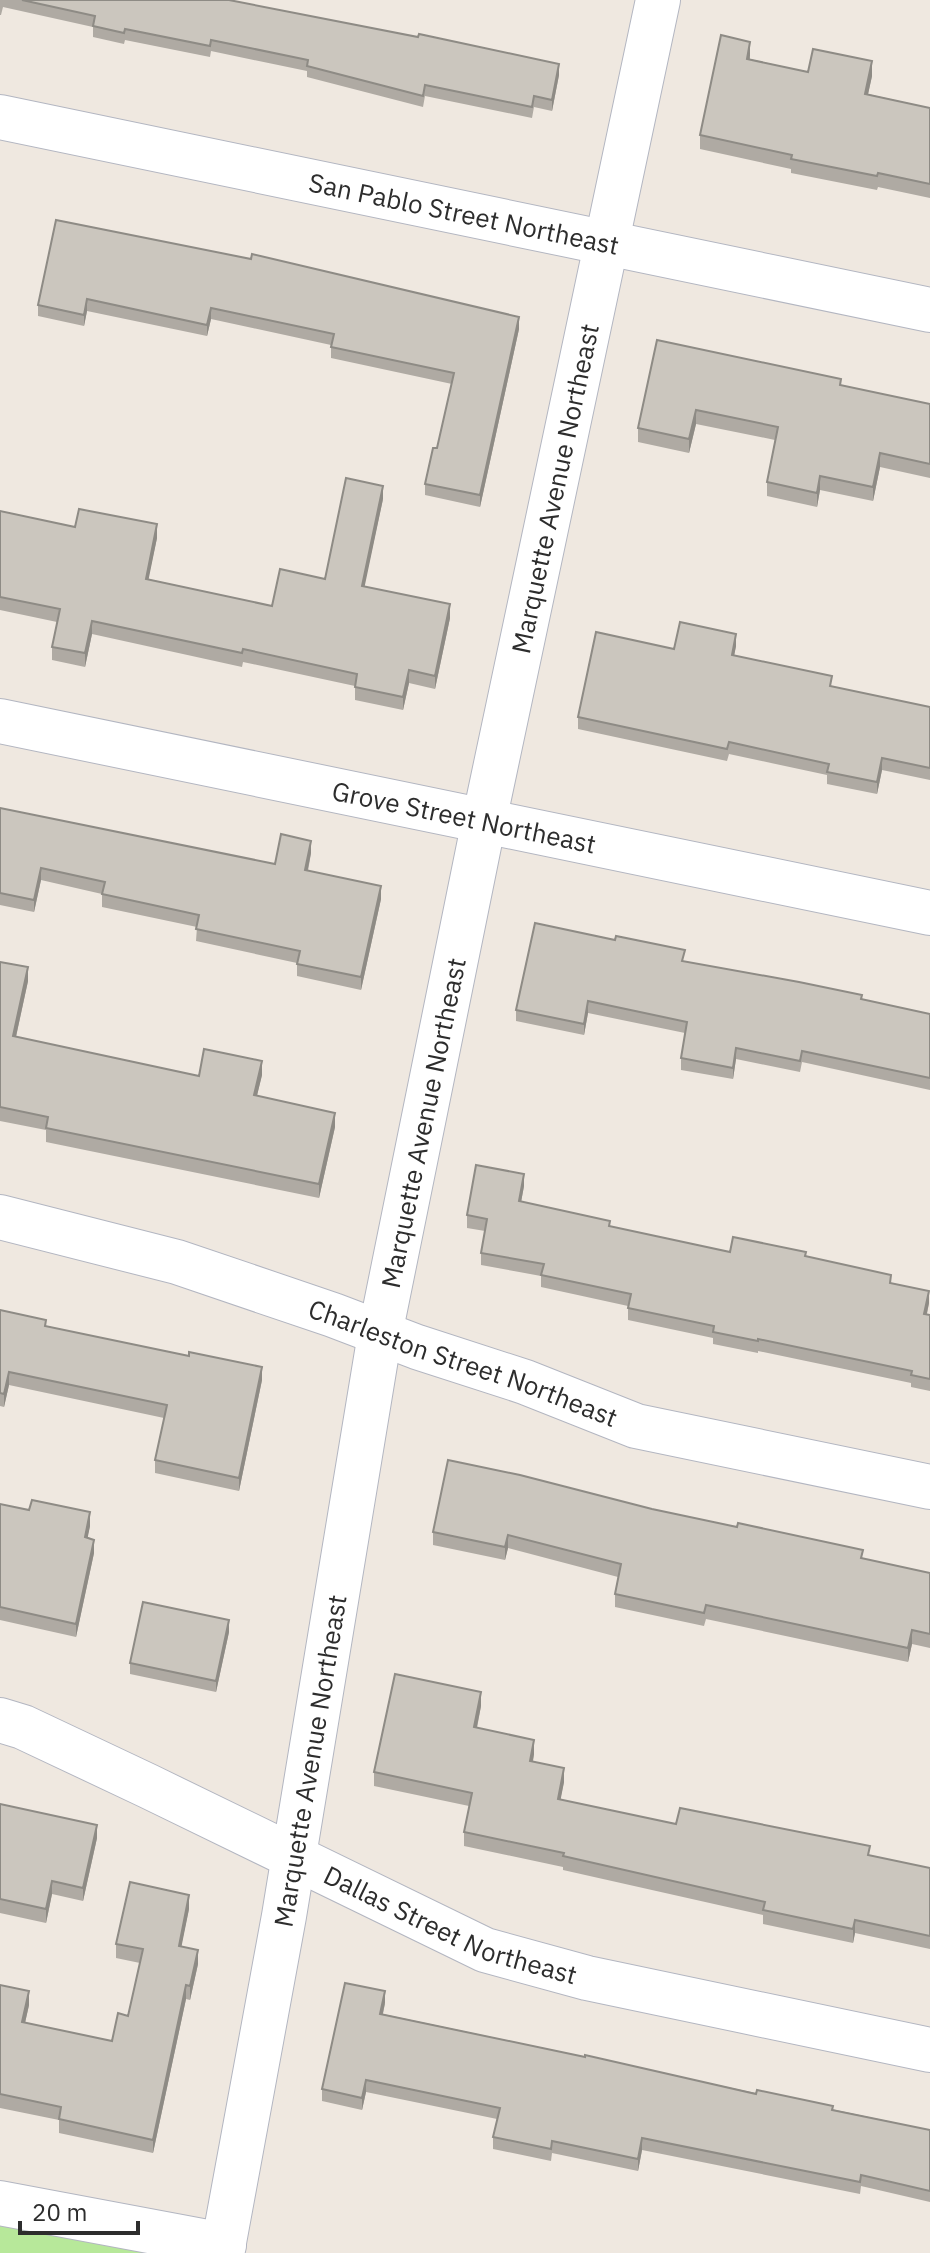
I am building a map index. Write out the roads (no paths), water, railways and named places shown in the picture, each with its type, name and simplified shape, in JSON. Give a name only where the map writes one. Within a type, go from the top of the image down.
[{"type":"street","name":"Marquette Avenue Northeast","points":[[223,2249],[284,1916],[380,1334],[484,821],[658,0]]},
{"type":"street","name":"San Pablo Street Northeast","points":[[0,117],[930,310]]},
{"type":"street","name":"Grove Street Northeast","points":[[0,721],[930,913]]},
{"type":"street","name":"Charleston Street Northeast","points":[[0,1217],[177,1262],[525,1382],[636,1426],[930,1487]]},
{"type":"street","name":"Dallas Street Northeast","points":[[0,1720],[37,1734],[485,1950],[587,1978],[930,2050]]},
{"type":"street","points":[[0,2203],[223,2249]]}]
